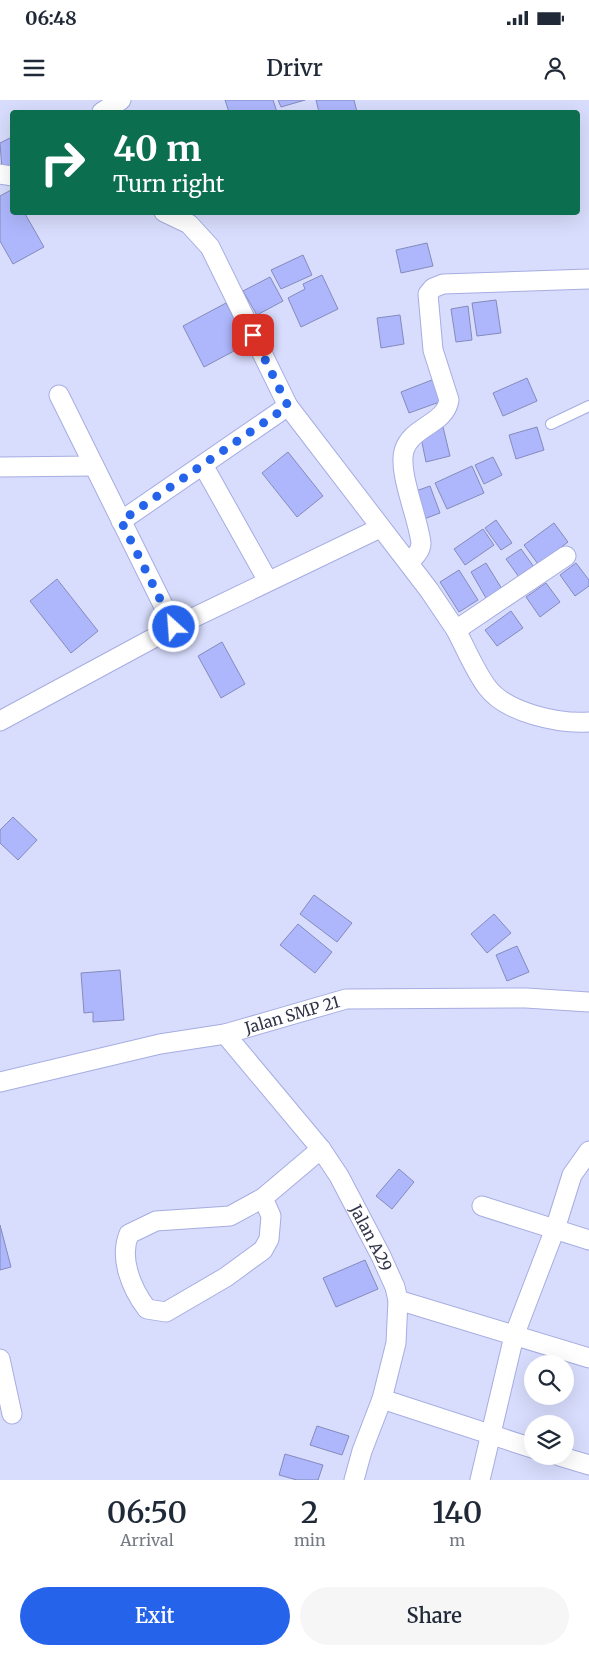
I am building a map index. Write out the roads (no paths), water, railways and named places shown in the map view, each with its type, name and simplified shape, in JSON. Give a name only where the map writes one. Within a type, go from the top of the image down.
[{"type":"street","points":[[105,110],[121,100]]},
{"type":"street","points":[[170,215],[189,224],[210,247],[288,406],[408,562],[456,630],[487,688],[501,700],[551,720],[575,723],[589,722]]},
{"type":"street","points":[[408,562],[415,557],[421,548],[421,543],[402,465],[404,450],[418,431],[442,416],[448,409],[449,400],[433,350],[428,294],[432,288],[443,284],[589,279]]},
{"type":"street","points":[[59,395],[174,627]]},
{"type":"street","points":[[121,521],[288,406]]},
{"type":"street","points":[[203,465],[268,581]]},
{"type":"street","points":[[0,466],[94,466]]},
{"type":"street","points":[[0,721],[174,627],[380,528]]},
{"type":"street","points":[[456,630],[566,556]]},
{"type":"street","name":"Jalan SMP 21","points":[[0,1082],[160,1044],[225,1034],[346,999],[526,998],[589,1002]]},
{"type":"street","points":[[589,1002],[589,1010]]},
{"type":"street","name":"Jalan A29","points":[[225,1034],[321,1149],[339,1176],[382,1256],[398,1300],[396,1343],[382,1399],[362,1452],[354,1480]]},
{"type":"street","points":[[263,1198],[270,1216],[269,1239],[263,1250],[226,1277],[166,1312],[147,1308],[138,1297],[126,1266],[124,1245],[129,1234],[156,1221],[230,1216],[263,1198],[321,1149]]},
{"type":"street","points":[[480,1480],[492,1436],[514,1336],[555,1229],[572,1175],[589,1151]]},
{"type":"street","points":[[482,1206],[589,1240]]},
{"type":"street","points":[[398,1300],[589,1358]]},
{"type":"street","points":[[0,1359],[12,1414]]},
{"type":"street","points":[[382,1399],[524,1446]]},
{"type":"street","points":[[574,1461],[589,1466]]},
{"type":"lane","points":[[550,424],[589,406]]}]
